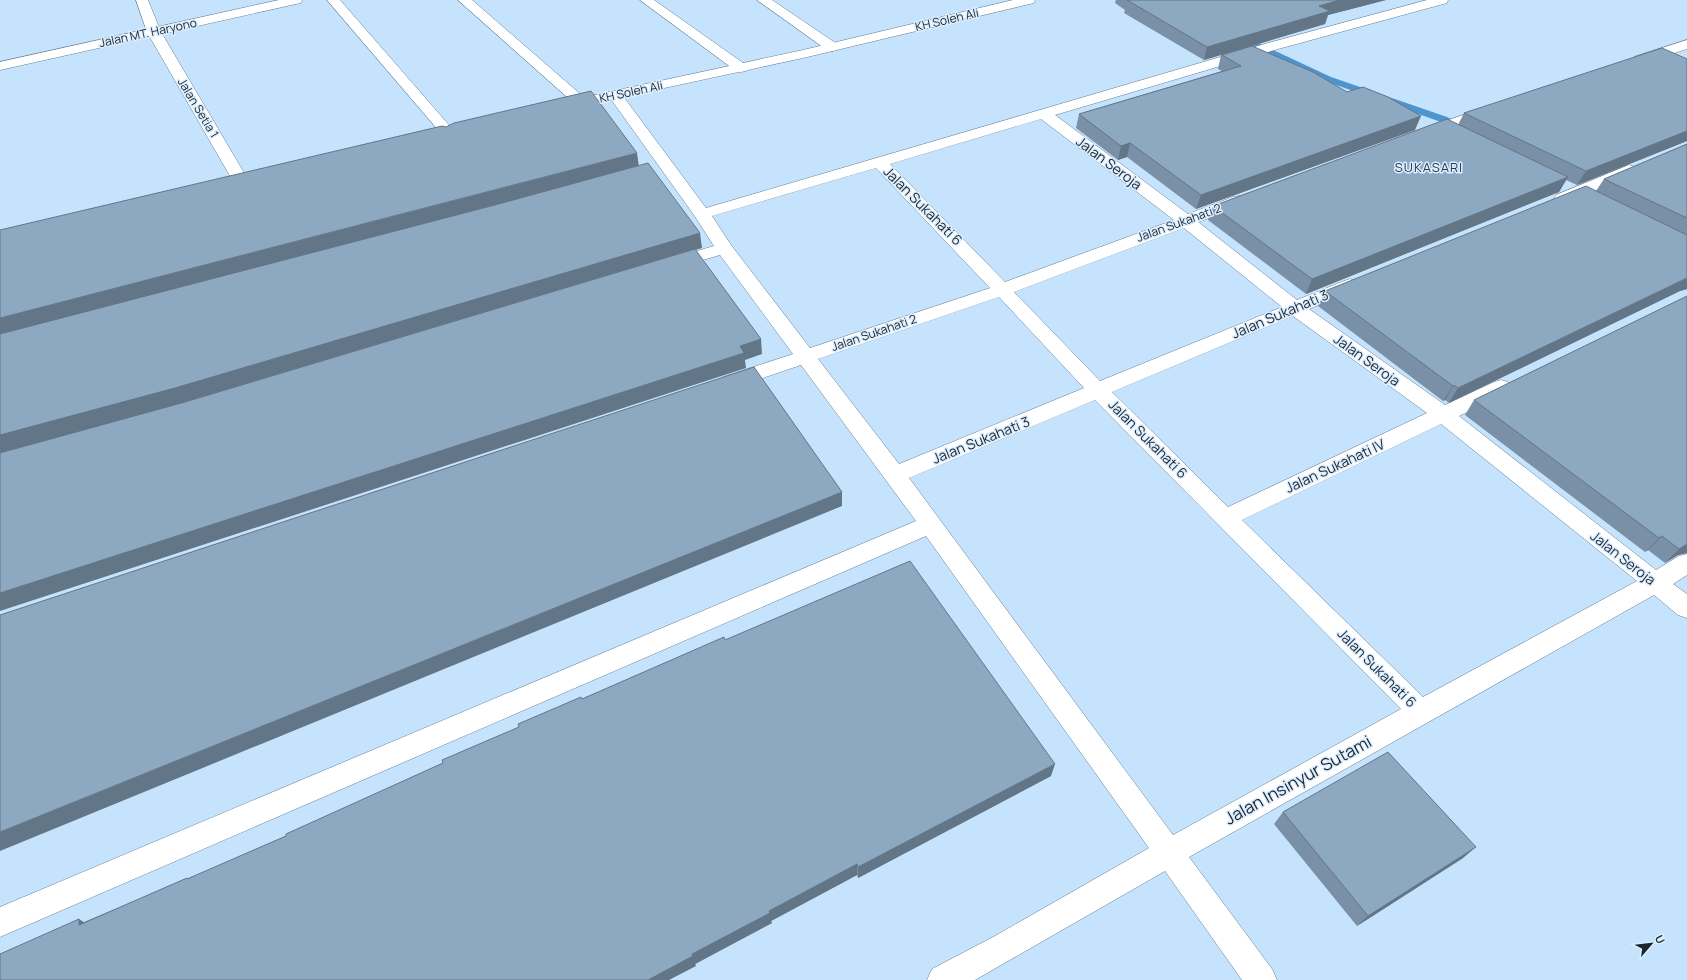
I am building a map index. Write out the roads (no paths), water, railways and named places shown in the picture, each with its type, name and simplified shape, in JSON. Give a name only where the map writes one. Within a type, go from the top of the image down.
[{"type":"street","name":"Jalan Setia 1","points":[[142,0],[154,32],[235,185],[258,180]]},
{"type":"street","name":"Jalan MT. Haryono","points":[[0,66],[296,0]]},
{"type":"street","points":[[334,0],[450,134]]},
{"type":"street","points":[[464,0],[581,102]]},
{"type":"street","points":[[646,0],[741,68]]},
{"type":"street","points":[[763,0],[832,47]]},
{"type":"street","name":"KH Soleh Ali","points":[[550,110],[741,68],[1029,0]]},
{"type":"street","points":[[702,214],[880,163],[1252,52],[1442,0]]},
{"type":"street","points":[[1623,65],[1687,44]]},
{"type":"street","points":[[1252,52],[1268,61]]},
{"type":"street","points":[[615,95],[660,168],[702,214],[724,248],[807,356],[931,524],[1261,980]]},
{"type":"street","points":[[1412,138],[1505,105]]},
{"type":"street","name":"Jalan Seroja","points":[[1044,114],[1185,220],[1294,307],[1444,415],[1687,608]]},
{"type":"street","points":[[1423,119],[1450,124],[1462,137]]},
{"type":"street","points":[[435,138],[465,131]]},
{"type":"street","name":"Jalan Sukahati 6","points":[[880,163],[974,258],[1001,290],[1099,391],[1227,517],[1420,712]]},
{"type":"street","points":[[1542,207],[1580,188],[1644,164]]},
{"type":"street","points":[[1580,188],[1598,202]]},
{"type":"street","name":"Jalan Sukahati 2","points":[[712,388],[1001,290],[1251,196]]},
{"type":"street","points":[[656,269],[724,248]]},
{"type":"street","name":"Jalan Sukahati 3","points":[[895,475],[1099,391],[1294,307],[1367,278]]},
{"type":"street","name":"Jalan Sukahati IV","points":[[1227,517],[1516,380]]},
{"type":"street","points":[[0,922],[931,524]]},
{"type":"street","name":"Jalan Insinyur Sutami","points":[[943,980],[993,954],[1168,853],[1420,712],[1655,583],[1687,563]]},
{"type":"waterway","points":[[1240,38],[1328,79],[1461,126]]},
{"type":"district","name":"SUKASARI","points":[[1429,167]]}]
